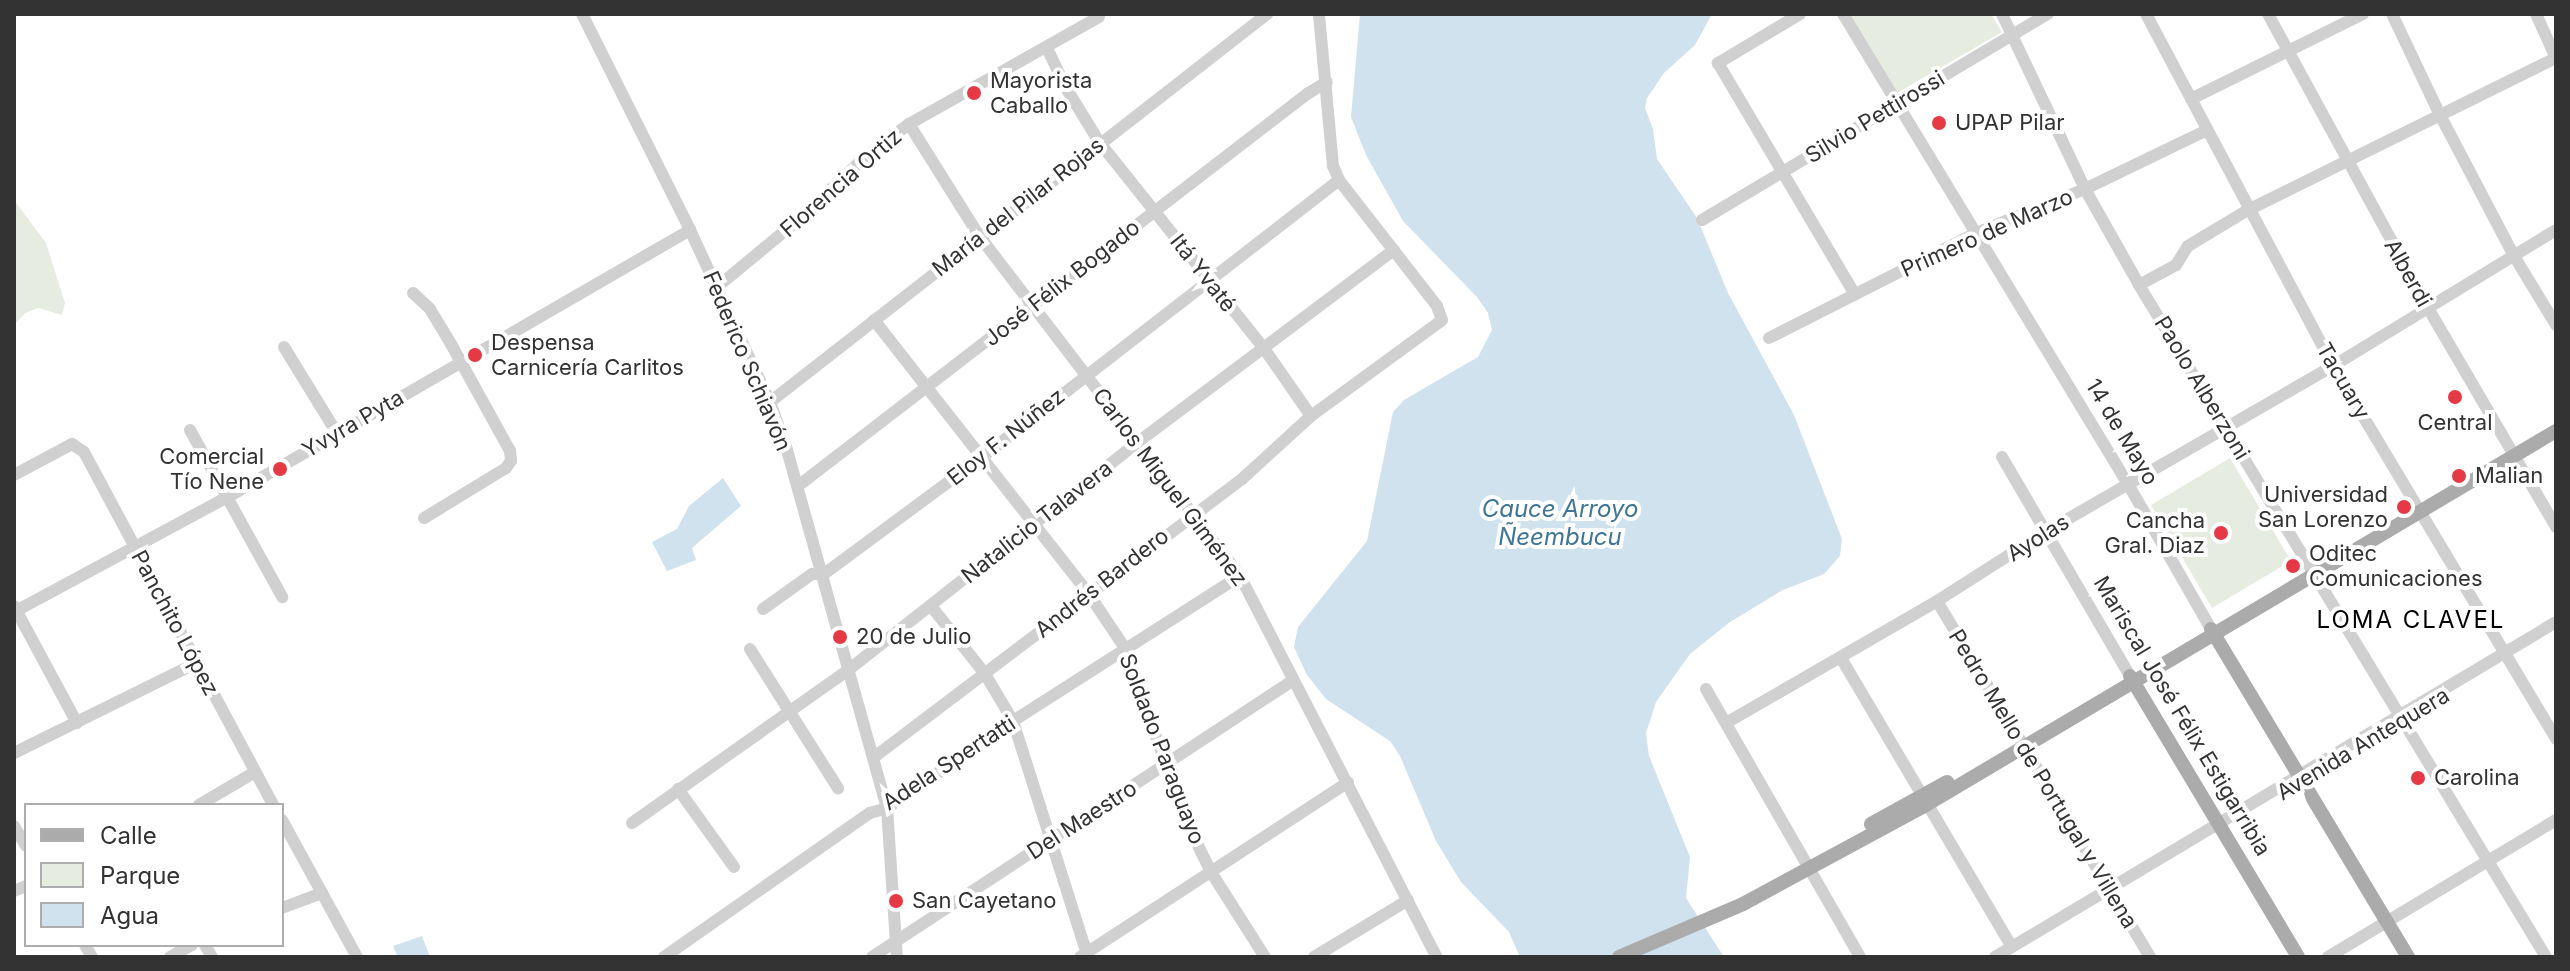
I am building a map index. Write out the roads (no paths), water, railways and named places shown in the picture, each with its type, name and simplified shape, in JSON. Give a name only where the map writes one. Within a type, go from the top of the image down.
[{"type":"main road","points":[[1619,957],[1710,919],[1924,801],[2213,632],[2556,422]]},
{"type":"main road","points":[[2511,452],[2556,431]]},
{"type":"main road","name":"14 de Mayo","points":[[2213,632],[2408,957]]},
{"type":"main road","name":"Mariscal José Félix Estigarribia","points":[[2132,679],[2298,957]]},
{"type":"street","name":"Federico Schiavón","points":[[582,14],[690,230],[770,402],[824,574],[887,814],[899,939],[897,957]]},
{"type":"street","name":"María del Pilar Rojas","points":[[770,402],[1267,14]]},
{"type":"street","points":[[1319,14],[1333,166],[1339,180],[1394,250]]},
{"type":"street","points":[[1800,14],[1718,63],[1855,295]]},
{"type":"street","name":"14 de Mayo","points":[[1843,14],[2128,484],[2213,632]]},
{"type":"street","name":"Paolo Alberzoni","points":[[2002,14],[2085,189],[2139,285],[2546,957]]},
{"type":"street","name":"Silvio Pettirossi","points":[[1702,220],[2048,14]]},
{"type":"street","name":"Tacuary","points":[[2146,14],[2333,366],[2556,739]]},
{"type":"street","name":"Alberdi","points":[[2268,14],[2428,308],[2556,527]]},
{"type":"street","points":[[2191,99],[2363,14]]},
{"type":"street","points":[[2392,14],[2440,115],[2514,256],[2556,325]]},
{"type":"street","points":[[2139,285],[2176,265],[2188,246],[2248,210],[2440,115],[2555,51],[2536,14]]},
{"type":"street","name":"Florencia Ortiz","points":[[716,288],[792,225],[851,170],[909,124],[1099,17]]},
{"type":"street","name":"Itá Yvaté","points":[[1047,48],[1066,88],[1100,143],[1263,347],[1311,416]]},
{"type":"street","name":"José Félix Bogado","points":[[798,486],[1307,94],[1327,82]]},
{"type":"street","name":"Carlos Miguel Giménez","points":[[909,124],[980,237],[1240,576],[1437,957]]},
{"type":"street","name":"Primero de Marzo","points":[[1769,338],[1976,233],[2085,189],[2207,130]]},
{"type":"street","name":"Eloy F. Núñez","points":[[763,609],[812,574],[824,574],[982,457],[1339,180]]},
{"type":"street","name":"Yvyra Pyta","points":[[15,610],[228,497],[690,230]]},
{"type":"street","name":"Ayolas","points":[[1726,723],[1937,601],[2047,531],[2333,366],[2556,230]]},
{"type":"street","name":"Andrés Bardero","points":[[873,758],[1192,513],[1242,479],[1311,416],[1442,320],[1437,306],[1394,250]]},
{"type":"street","name":"Natalicio Talavera","points":[[632,823],[847,671],[1138,442],[1394,250]]},
{"type":"street","points":[[413,293],[430,309],[461,362],[510,451],[511,461],[506,468],[424,518]]},
{"type":"street","name":"Soldado Paraguayo","points":[[874,320],[1088,593],[1125,648],[1185,819],[1211,872],[1265,957]]},
{"type":"street","points":[[284,347],[337,433]]},
{"type":"street","points":[[190,430],[282,597]]},
{"type":"street","name":"Panchito López","points":[[14,475],[72,444],[84,452],[272,803]]},
{"type":"street","name":"Mariscal José Félix Estigarribia","points":[[2002,457],[2132,679]]},
{"type":"street","name":"Adela Spertatti","points":[[664,957],[870,813],[887,814],[1013,721],[1240,576]]},
{"type":"street","name":"Pedro Mello de Portugal y Villena","points":[[1937,601],[2150,957]]},
{"type":"street","points":[[931,606],[985,674],[1013,721],[1052,839],[1085,956],[1348,782]]},
{"type":"street","points":[[15,610],[77,723]]},
{"type":"street","name":"Avenida Antequera","points":[[2003,954],[2506,655],[2556,622]]},
{"type":"street","name":"Avenida Antequera","points":[[2506,655],[2556,629]]},
{"type":"street","points":[[750,649],[838,788]]},
{"type":"street","points":[[1841,658],[1924,801],[2003,954]]},
{"type":"street","points":[[14,753],[196,663]]},
{"type":"street","name":"Del Maestro","points":[[872,957],[1292,681]]},
{"type":"street","points":[[1706,689],[1860,957]]},
{"type":"street","points":[[202,803],[255,772]]},
{"type":"street","points":[[678,789],[734,867]]},
{"type":"street","points":[[2342,957],[2556,820]]},
{"type":"street","points":[[284,824],[357,957]]},
{"type":"street","points":[[2490,862],[2556,829]]},
{"type":"street","points":[[284,907],[322,893]]},
{"type":"street","points":[[1314,957],[1408,900]]},
{"type":"street","points":[[2328,957],[2389,925]]},
{"type":"street","name":"Federico Schiavón","points":[[899,939],[905,957]]},
{"type":"street","points":[[170,957],[188,947]]},
{"type":"water","name":"Cauce Arroyo Ñeembucu","points":[[1360,14],[1712,14],[1695,45],[1664,73],[1647,98],[1645,108],[1653,129],[1657,159],[1697,218],[1728,293],[1794,415],[1842,539],[1840,556],[1824,574],[1783,590],[1730,622],[1690,654],[1656,702],[1646,733],[1649,756],[1690,857],[1686,898],[1724,957],[1520,957],[1509,932],[1461,882],[1436,841],[1400,756],[1390,741],[1326,699],[1307,675],[1294,647],[1298,627],[1367,541],[1393,412],[1404,400],[1478,357],[1492,330],[1488,313],[1477,297],[1403,221],[1366,155],[1351,117]]},
{"type":"water","points":[[723,478],[741,506],[692,548],[696,560],[667,571],[652,542],[677,529],[689,506]]},
{"type":"water","points":[[422,936],[430,957],[398,957],[393,946]]},
{"type":"place","name":"Mayorista Caballo","points":[[974,93]]},
{"type":"place","name":"UPAP Pilar","points":[[1939,123]]},
{"type":"place","name":"Despensa Carnicería Carlitos","points":[[475,355]]},
{"type":"place","name":"Central","points":[[2455,397]]},
{"type":"place","name":"Comercial Tío Nene","points":[[280,469]]},
{"type":"place","name":"Malian","points":[[2459,476]]},
{"type":"place","name":"Universidad San Lorenzo","points":[[2404,507]]},
{"type":"place","name":"Cancha Gral. Diaz","points":[[2221,533]]},
{"type":"place","name":"Oditec Comunicaciones","points":[[2293,566]]},
{"type":"place","name":"20 de Julio","points":[[840,637]]},
{"type":"place","name":"Carolina","points":[[2418,778]]},
{"type":"place","name":"San Cayetano","points":[[896,901]]},
{"type":"district","name":"LOMA CLAVEL","points":[[2411,620]]}]
